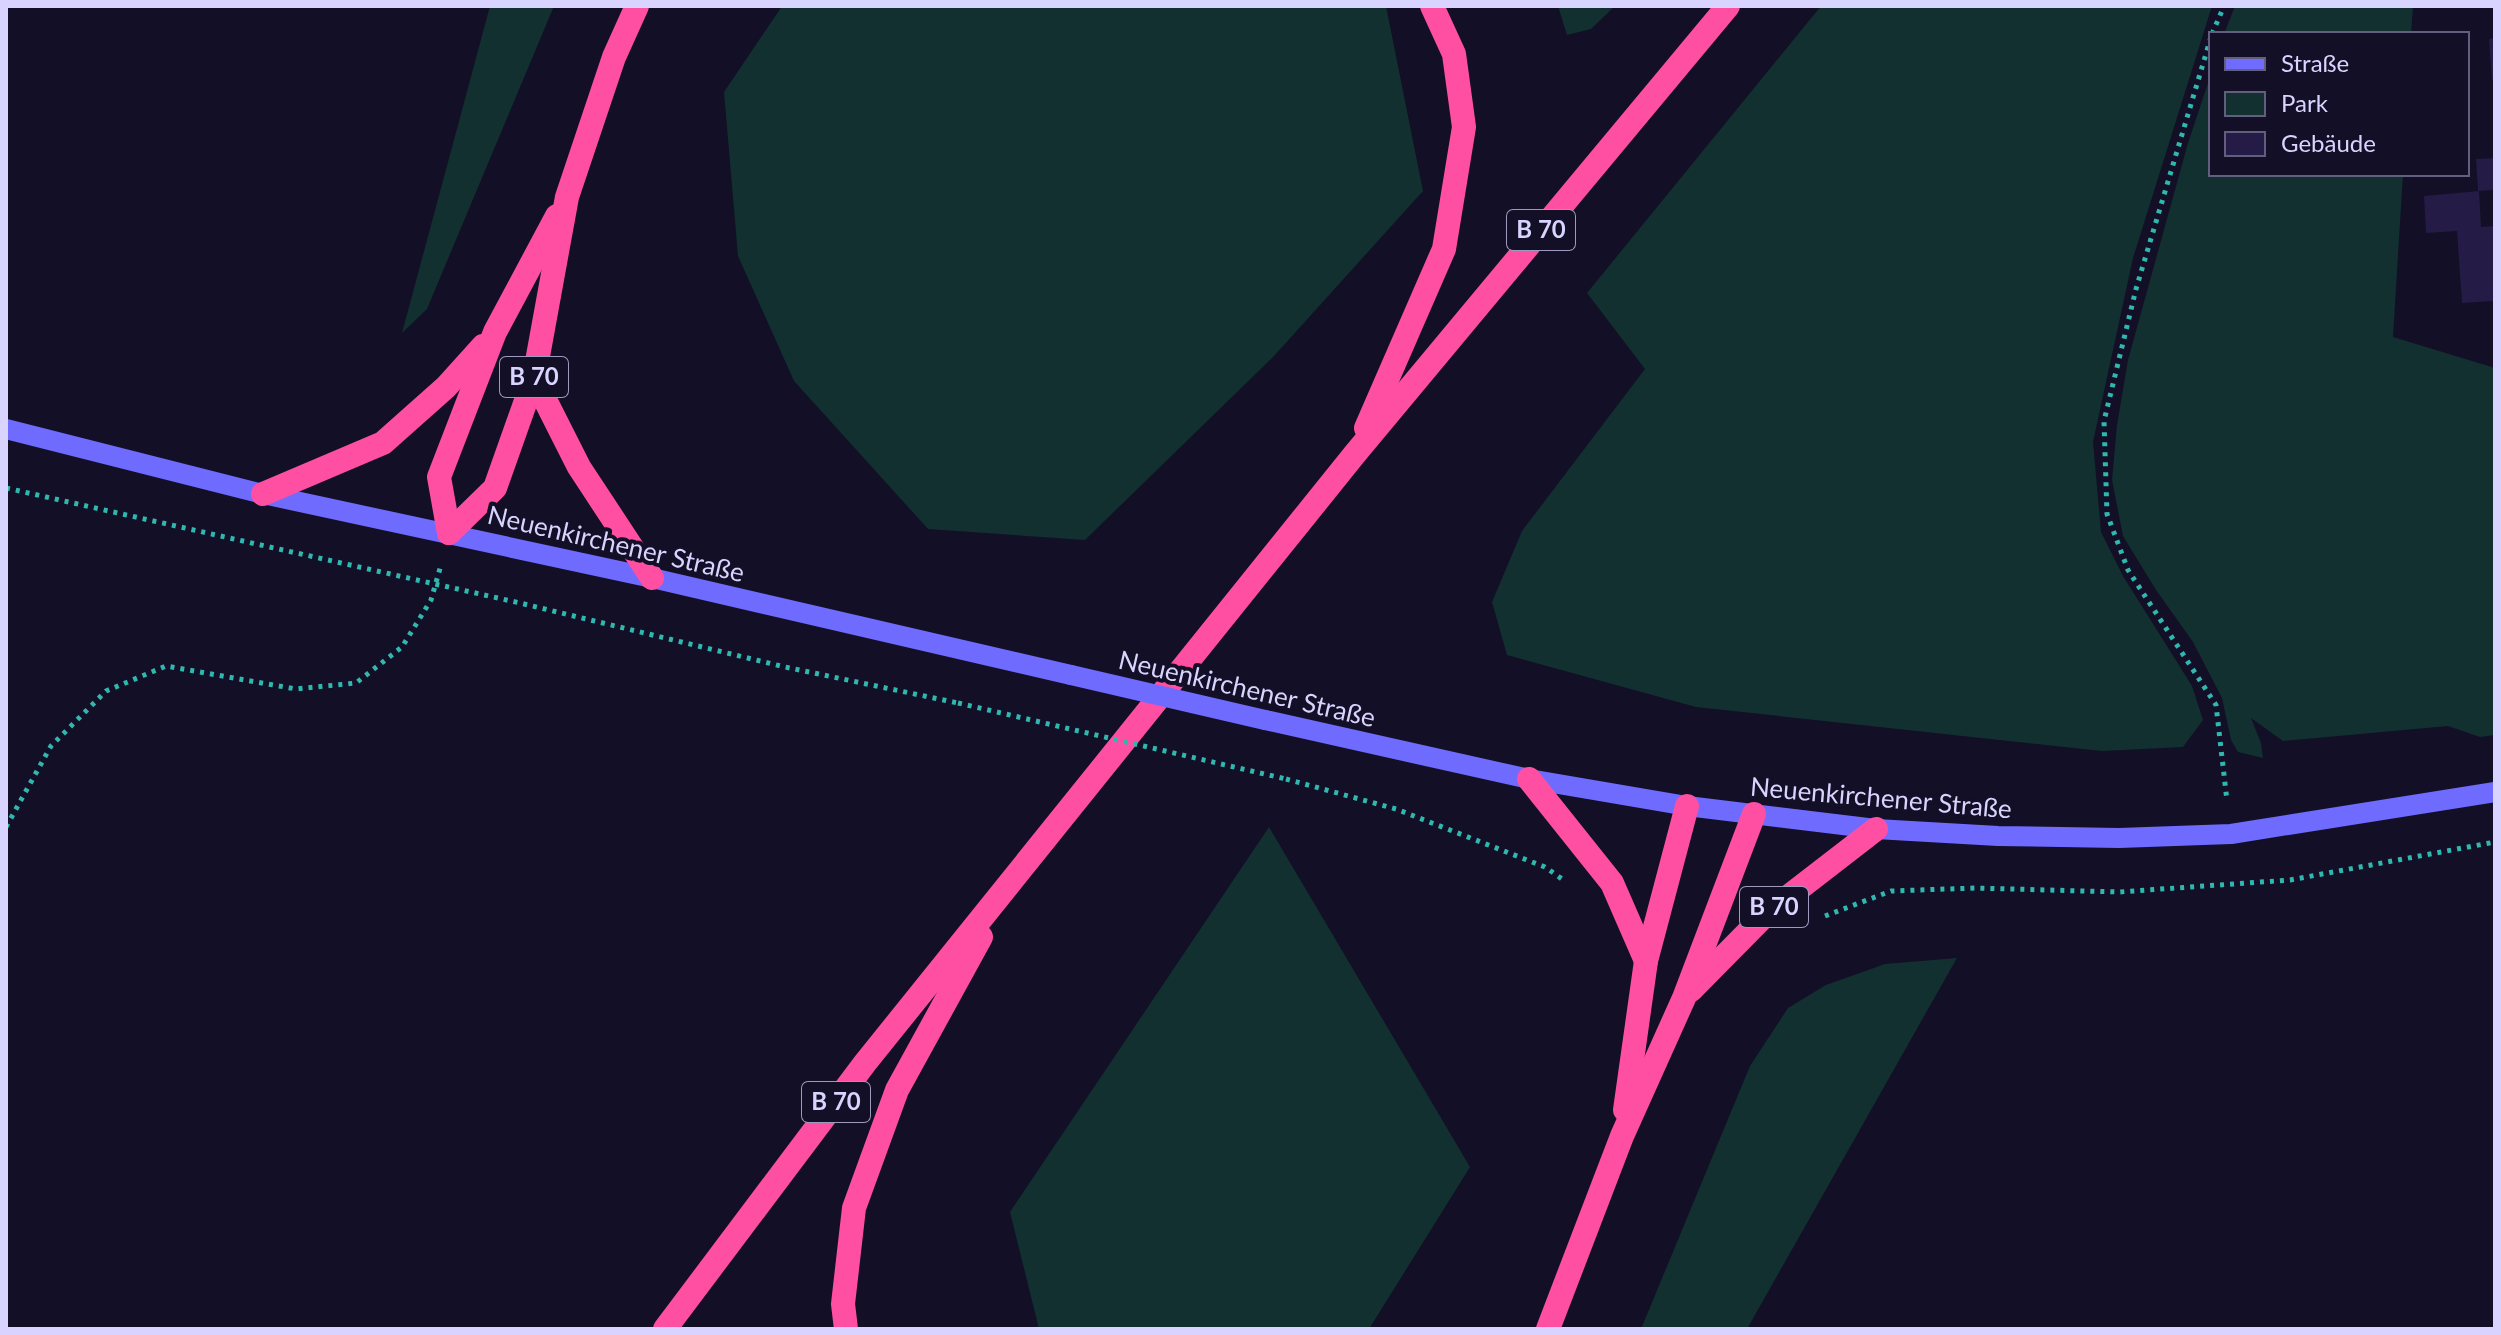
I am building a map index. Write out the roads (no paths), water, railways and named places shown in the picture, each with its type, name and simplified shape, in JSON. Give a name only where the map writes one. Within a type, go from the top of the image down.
[{"type":"highway","name":"B 70","points":[[449,533],[495,488],[534,378],[567,197],[614,57],[637,6]]},
{"type":"highway","name":"B 70","points":[[1354,455],[1444,249],[1464,127],[1454,54],[1432,6]]},
{"type":"highway","name":"B 70","points":[[665,1329],[865,1063],[1354,455],[1728,6]]},
{"type":"highway","name":"B 70","points":[[449,533],[439,477],[495,332],[567,197]]},
{"type":"highway","name":"B 70","points":[[263,494],[383,443],[446,387],[495,332]]},
{"type":"highway","name":"B 70","points":[[534,378],[579,467],[652,578]]},
{"type":"highway","points":[[1529,779],[1612,883],[1646,961]]},
{"type":"highway","name":"B 70","points":[[1622,1136],[1646,961],[1687,806]]},
{"type":"highway","name":"B 70","points":[[1548,1329],[1622,1136],[1684,998],[1754,814]]},
{"type":"highway","name":"B 70","points":[[1684,998],[1766,914],[1876,829]]},
{"type":"highway","name":"B 70","points":[[846,1329],[843,1304],[854,1208],[897,1090],[1013,879]]},
{"type":"street","name":"Neuenkirchener Straße","points":[[6,429],[263,494],[652,578],[1265,720],[1529,779],[1687,806],[1876,829],[1998,836],[2119,838],[2231,834],[2495,792]]}]
